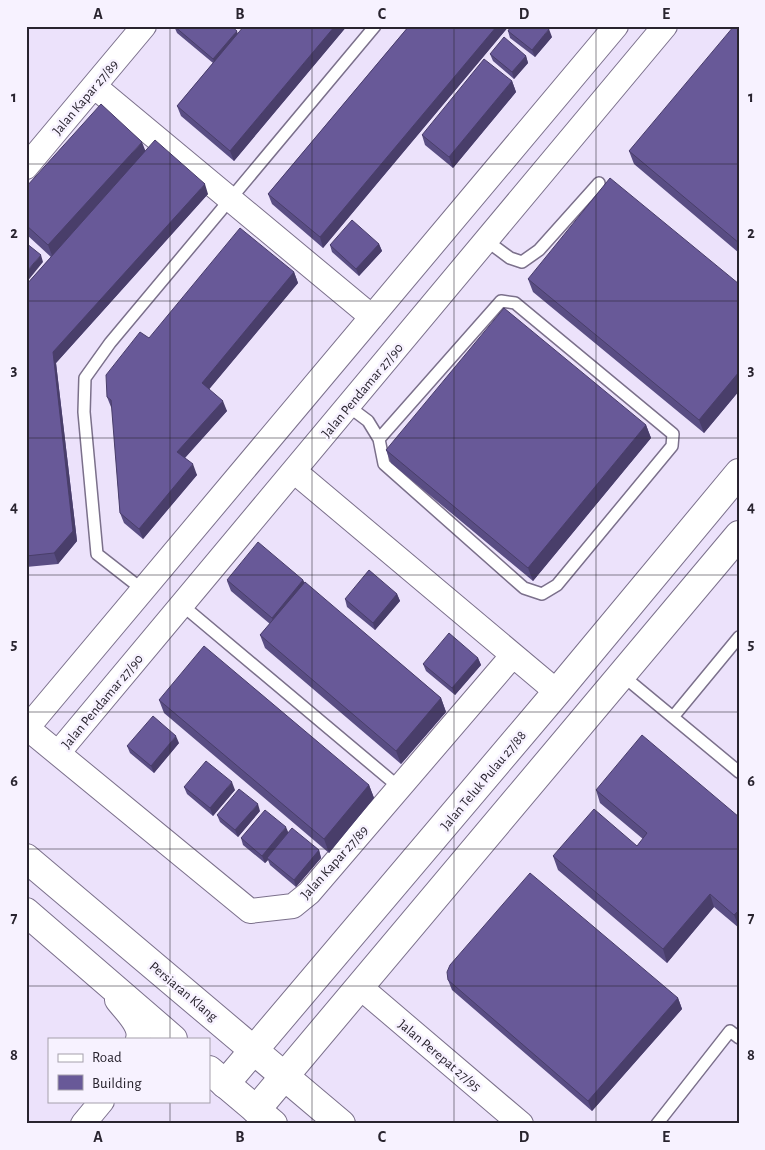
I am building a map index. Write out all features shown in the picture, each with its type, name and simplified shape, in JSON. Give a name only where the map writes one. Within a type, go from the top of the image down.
[{"type":"street","name":"Jalan Kapar 27/89","points":[[26,167],[144,26]]},
{"type":"street","points":[[27,727],[616,26]]},
{"type":"street","name":"Jalan Pendamar 27/90","points":[[58,753],[665,26]]},
{"type":"street","points":[[94,86],[372,317]]},
{"type":"street","points":[[294,471],[557,692]]},
{"type":"street","name":"Jalan Teluk Pulau 27/88","points":[[214,1076],[254,1050],[557,692],[739,473]]},
{"type":"street","points":[[214,1076],[264,1117],[284,1076],[739,535]]},
{"type":"street","name":"Jalan Kapar 27/89","points":[[27,727],[250,911],[294,906],[310,893],[513,655]]},
{"type":"street","name":"Persiaran Klang","points":[[26,858],[341,1124]]},
{"type":"street","points":[[26,912],[172,1038]]},
{"type":"street","points":[[96,972],[137,1026],[140,1034],[138,1038]]},
{"type":"street","name":"Jalan Perepat 27/95","points":[[360,987],[521,1124]]},
{"type":"street","points":[[83,1124],[101,1102]]},
{"type":"lane","points":[[143,590],[96,554],[84,412],[85,378],[110,343],[375,26]]},
{"type":"lane","points":[[487,240],[510,258],[522,262],[539,250],[599,183]]},
{"type":"lane","points":[[348,406],[368,421],[379,439],[384,464],[524,588],[542,594],[557,585],[672,446],[673,434],[515,302],[501,301],[379,439]]},
{"type":"lane","points":[[182,605],[400,788]]},
{"type":"lane","points":[[673,717],[739,637]]},
{"type":"lane","points":[[622,675],[739,772]]},
{"type":"lane","points":[[657,1124],[730,1031],[739,1038]]},
{"type":"building","points":[[174,26],[231,26],[237,31],[213,59]]},
{"type":"building","points":[[244,26],[335,26],[230,151],[177,106]]},
{"type":"building","points":[[409,26],[497,26],[320,237],[268,194]]},
{"type":"building","points":[[511,26],[545,26],[549,29],[532,50],[508,31]]},
{"type":"building","points":[[734,26],[739,26],[739,243],[629,151]]},
{"type":"building","points":[[504,37],[526,56],[512,72],[490,54]]},
{"type":"building","points":[[484,59],[512,81],[449,157],[422,135]]},
{"type":"building","points":[[101,104],[142,142],[48,245],[26,225],[26,187]]},
{"type":"building","points":[[155,140],[205,184],[53,352],[73,531],[54,553],[26,556],[26,285]]},
{"type":"building","points":[[610,178],[739,284],[739,372],[699,420],[528,279]]},
{"type":"building","points":[[352,220],[379,244],[356,269],[330,245]]},
{"type":"building","points":[[240,228],[294,272],[202,383],[223,401],[177,452],[193,464],[139,529],[120,513],[111,400],[107,397],[106,375],[140,332],[149,338]]},
{"type":"building","points":[[26,243],[41,255],[26,272]]},
{"type":"building","points":[[504,308],[646,425],[528,568],[386,450]]},
{"type":"building","points":[[258,542],[303,580],[272,618],[227,580]]},
{"type":"building","points":[[369,570],[397,594],[373,623],[345,599]]},
{"type":"building","points":[[305,582],[441,698],[396,751],[260,635]]},
{"type":"building","points":[[449,633],[478,658],[452,688],[423,664]]},
{"type":"building","points":[[204,646],[369,785],[324,839],[159,700]]},
{"type":"building","points":[[153,716],[176,736],[151,766],[127,746]]},
{"type":"building","points":[[642,735],[739,817],[739,910],[734,915],[710,894],[663,949],[553,856],[594,809],[637,846],[647,833],[596,790]]},
{"type":"building","points":[[206,761],[232,782],[210,808],[184,787]]},
{"type":"building","points":[[239,789],[258,804],[235,830],[217,815]]},
{"type":"building","points":[[265,810],[286,827],[262,856],[241,838]]},
{"type":"building","points":[[292,828],[319,850],[294,880],[267,858]]},
{"type":"building","points":[[530,873],[678,998],[588,1101],[448,980],[447,972],[450,965]]}]
